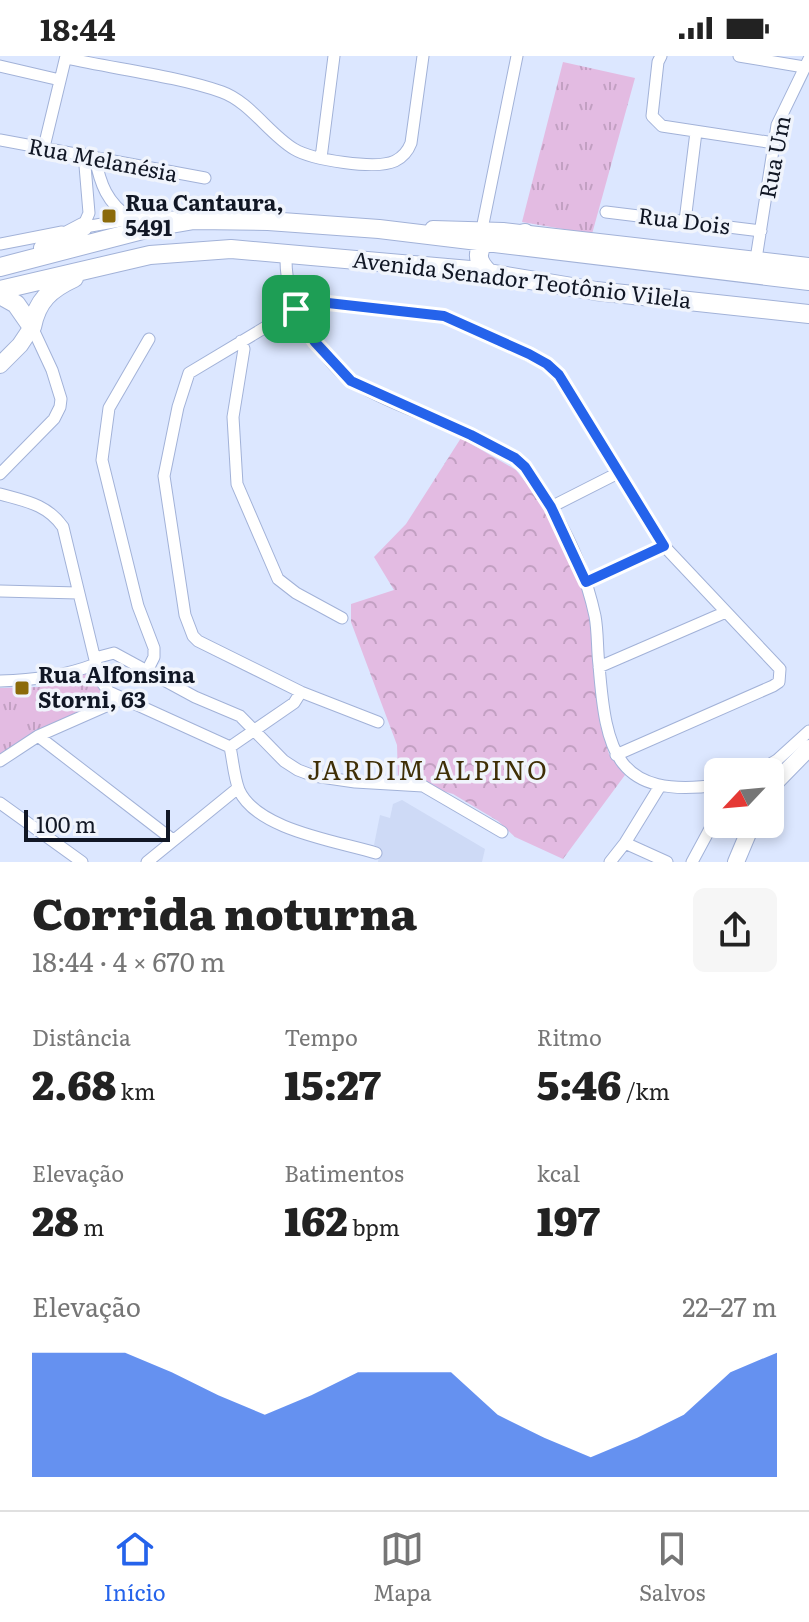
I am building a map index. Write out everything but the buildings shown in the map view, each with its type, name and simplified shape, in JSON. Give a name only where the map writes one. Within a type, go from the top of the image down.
[{"type":"main road","name":"Avenida Senador Teotônio Vilela","points":[[57,246],[194,220],[268,221],[482,236],[809,281]]},
{"type":"main road","points":[[33,320],[27,282],[10,264],[57,246],[83,227]]},
{"type":"main road","points":[[492,276],[478,260],[482,236],[525,233]]},
{"type":"main road","points":[[57,246],[68,273]]},
{"type":"main road","name":"Avenida Senador Teotônio Vilela","points":[[0,292],[27,282],[102,265],[184,251],[231,249],[470,270],[596,291],[809,314]]},
{"type":"main road","points":[[33,320],[50,291],[102,265]]},
{"type":"main road","points":[[0,292],[33,320]]},
{"type":"street","points":[[321,158],[334,56]]},
{"type":"street","points":[[44,147],[66,57],[227,95],[291,148],[305,155],[379,165],[397,160],[411,143],[423,56]]},
{"type":"street","points":[[482,236],[517,56]]},
{"type":"street","points":[[661,56],[652,116],[662,126],[774,143]]},
{"type":"street","points":[[739,56],[806,63]]},
{"type":"street","name":"Rua Um","points":[[756,259],[777,125],[806,63]]},
{"type":"street","points":[[0,66],[60,80]]},
{"type":"street","points":[[685,221],[696,132]]},
{"type":"street","name":"Rua Melanésia","points":[[0,140],[205,178]]},
{"type":"street","points":[[90,156],[105,194],[114,207],[131,219]]},
{"type":"street","points":[[83,227],[89,213],[90,156]]},
{"type":"street","name":"Rua Dois","points":[[606,212],[761,231]]},
{"type":"street","points":[[0,244],[131,219],[168,217],[194,220]]},
{"type":"street","points":[[525,233],[809,266]]},
{"type":"street","points":[[286,253],[288,287],[305,328],[351,381],[471,435],[515,458],[525,467],[551,507],[586,582],[596,625],[605,722],[616,755],[631,772],[660,786],[704,786]]},
{"type":"street","points":[[378,722],[301,692],[198,641],[185,615],[166,502],[165,462],[189,373],[296,309],[319,302],[444,316],[547,364],[559,375],[664,546],[778,667],[781,674],[779,682],[616,755]]},
{"type":"street","points":[[0,365],[20,345],[33,320]]},
{"type":"street","points":[[0,474],[54,419],[60,407],[61,399],[52,370],[33,320]]},
{"type":"street","points":[[147,671],[154,657],[154,648],[138,606],[102,460],[109,408],[149,339]]},
{"type":"street","points":[[241,341],[244,349],[232,429],[237,484],[278,579],[296,593],[342,618]]},
{"type":"street","points":[[551,507],[618,473]]},
{"type":"street","points":[[0,494],[36,504],[63,527],[95,661],[101,681],[109,692],[230,747]]},
{"type":"street","points":[[586,582],[664,546]]},
{"type":"street","points":[[0,591],[78,593]]},
{"type":"street","points":[[599,667],[726,612]]},
{"type":"street","points":[[0,681],[61,676],[114,653],[195,697],[240,716],[284,761],[298,770],[355,782],[423,786],[502,832]]},
{"type":"street","points":[[230,747],[294,703],[301,692]]},
{"type":"street","points":[[0,761],[38,736],[122,699]]},
{"type":"street","points":[[779,758],[809,731]]},
{"type":"street","points":[[38,736],[173,840]]},
{"type":"street","points":[[230,747],[238,788],[257,811],[273,822],[376,853]]},
{"type":"street","points":[[784,774],[809,748]]},
{"type":"street","points":[[610,862],[660,786]]},
{"type":"street","points":[[147,862],[238,788]]},
{"type":"street","points":[[0,803],[82,862]]},
{"type":"street","points":[[692,862],[705,838]]},
{"type":"street","points":[[736,862],[746,838]]},
{"type":"street","points":[[625,843],[667,862]]},
{"type":"shaded area","points":[[402,800],[485,849],[482,862],[378,862],[380,848],[374,845],[380,815],[390,818],[393,804]]},
{"type":"green space","points":[[563,62],[635,78],[592,234],[522,222]]},
{"type":"green space","points":[[461,438],[516,470],[546,508],[581,585],[591,618],[600,724],[609,754],[625,775],[563,859],[515,837],[498,821],[453,794],[398,778],[397,745],[351,622],[351,604],[394,590],[374,557],[406,524]]},
{"type":"green space","points":[[94,671],[111,701],[0,757],[0,688],[39,687]]},
{"type":"green space","points":[[76,683],[86,703],[48,720],[38,701]]},
{"type":"place","name":"Rua Cantaura, 5491","points":[[109,216]]},
{"type":"place","name":"Rua Alfonsina Storni, 63","points":[[22,688]]},
{"type":"district","name":"JARDIM ALPINO","points":[[428,771]]},
{"type":"route","points":[[319,302],[444,316],[547,364],[559,375],[664,546],[586,582],[551,507],[525,467],[515,458],[471,435],[351,381],[315,342],[296,309],[319,302]]}]
